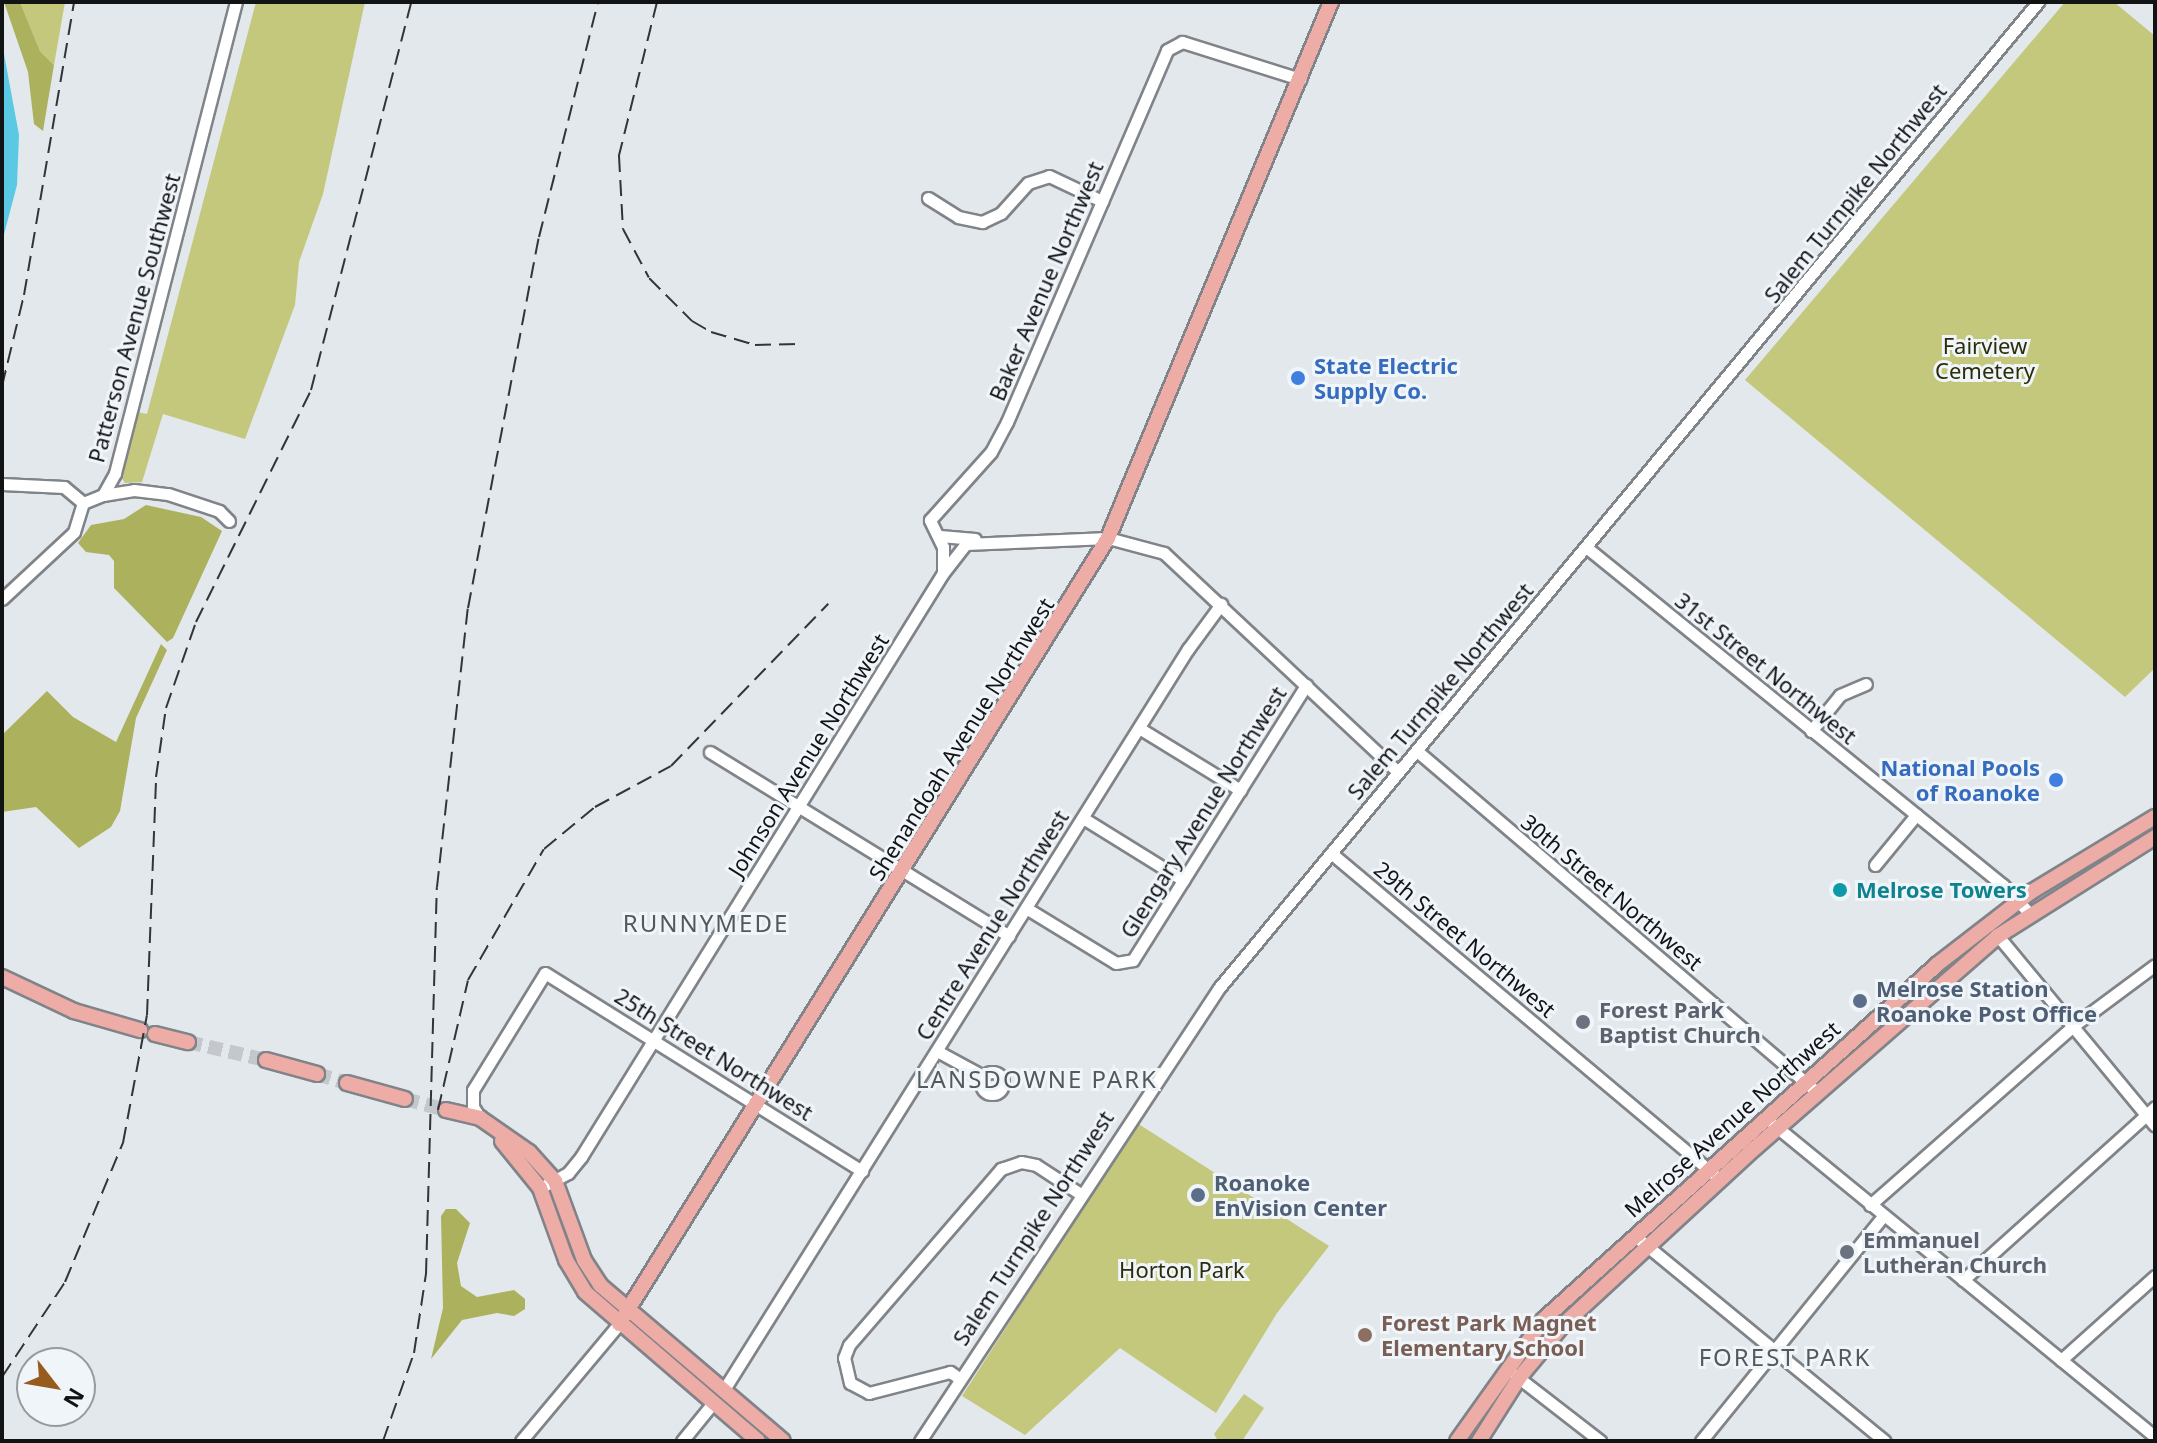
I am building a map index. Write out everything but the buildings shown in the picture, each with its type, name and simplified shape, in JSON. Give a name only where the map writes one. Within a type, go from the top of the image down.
[{"type":"main road","name":"Shenandoah Avenue Northwest","points":[[619,1324],[905,871],[1108,538],[1331,2]]},
{"type":"main road","name":"Melrose Avenue Northwest","points":[[1457,1441],[1506,1368],[1544,1319],[1641,1241],[1715,1175],[1772,1123],[1808,1081],[1939,963],[2019,901],[2155,817]]},
{"type":"main road","name":"Melrose Avenue Northwest","points":[[1772,1123],[1818,1093],[1998,936],[2029,913],[2155,837]]},
{"type":"main road","points":[[2,977],[74,1011],[188,1042]]},
{"type":"main road","points":[[266,1060],[317,1074]]},
{"type":"main road","points":[[347,1083],[405,1099]]},
{"type":"main road","points":[[758,1441],[718,1397],[590,1271],[555,1181],[516,1140],[480,1118],[446,1110],[502,1141],[540,1188],[576,1279],[619,1324],[718,1397],[783,1441]]},
{"type":"main road","name":"Melrose Avenue Northwest","points":[[1479,1441],[1519,1378],[1641,1241]]},
{"type":"street","name":"Patterson Avenue Southwest","points":[[83,503],[103,495],[115,473],[236,2]]},
{"type":"street","name":"Salem Turnpike Northwest","points":[[920,1441],[1079,1193],[1219,988],[2038,2]]},
{"type":"street","name":"Baker Avenue Northwest","points":[[940,536],[930,520],[991,452],[1002,432],[1144,99],[1174,43],[1202,47],[1300,79]]},
{"type":"street","points":[[928,198],[958,217],[982,222],[1001,213],[1028,183],[1049,176],[1102,201]]},
{"type":"street","points":[[2,484],[64,487],[83,503],[74,532],[2,599]]},
{"type":"street","points":[[103,495],[134,490],[168,494],[219,511],[229,521]]},
{"type":"street","points":[[943,573],[940,536],[988,540],[1108,538],[1164,553],[1398,772]]},
{"type":"street","points":[[943,573],[961,547],[988,540]]},
{"type":"street","name":"31st Street Northwest","points":[[1586,547],[1916,815],[2019,901],[2029,913]]},
{"type":"street","name":"Johnson Avenue Northwest","points":[[540,1188],[555,1181],[581,1157],[943,573]]},
{"type":"street","name":"Centre Avenue Northwest","points":[[682,1441],[718,1397],[1139,728],[1221,604]]},
{"type":"street","points":[[1811,731],[1840,695],[1866,684]]},
{"type":"street","name":"Glengary Avenue Northwest","points":[[1026,908],[1119,964],[1133,960],[1306,685]]},
{"type":"street","points":[[1139,728],[1240,790]]},
{"type":"street","name":"30th Street Northwest","points":[[1417,751],[1808,1081],[1818,1093]]},
{"type":"street","points":[[710,752],[1009,936]]},
{"type":"street","points":[[1875,865],[1916,815]]},
{"type":"street","points":[[1083,818],[1183,880]]},
{"type":"street","name":"29th Street Northwest","points":[[1331,853],[1715,1175]]},
{"type":"street","points":[[1998,936],[2155,1126]]},
{"type":"street","points":[[1870,1205],[2073,1026],[2155,965]]},
{"type":"street","name":"25th Street Northwest","points":[[480,1118],[473,1107],[473,1090],[545,973],[862,1171]]},
{"type":"street","points":[[937,1051],[983,1076]]},
{"type":"street","points":[[1963,1280],[2155,1107]]},
{"type":"street","points":[[1772,1123],[2155,1437]]},
{"type":"street","points":[[959,1378],[950,1372],[869,1393],[850,1383],[844,1358],[849,1345],[1001,1169],[1028,1162],[1079,1193]]},
{"type":"street","points":[[1701,1441],[1883,1216]]},
{"type":"street","points":[[1641,1241],[1885,1441]]},
{"type":"street","points":[[2061,1360],[2155,1276]]},
{"type":"street","name":"Shenandoah Avenue Northwest","points":[[521,1441],[619,1324]]},
{"type":"street","points":[[1506,1368],[1600,1441]]},
{"type":"green space","points":[[4,2],[20,2],[40,51],[54,65],[43,131],[34,124],[28,72]]},
{"type":"green space","points":[[20,2],[65,2],[54,65],[40,51]]},
{"type":"green space","points":[[256,2],[365,2],[323,194],[299,262],[295,305],[245,439],[163,414],[142,482],[125,483],[120,475],[137,412],[147,414]]},
{"type":"green space","name":"Fairview Cemetery","points":[[2065,2],[2114,2],[2155,36],[2155,668],[2125,697],[1745,380]]},
{"type":"green space","points":[[146,505],[201,517],[222,531],[173,638],[167,642],[114,588],[114,561],[109,555],[86,552],[78,543],[91,525],[124,519]]},
{"type":"green space","points":[[161,644],[167,650],[136,718],[120,811],[111,827],[79,848],[36,807],[2,812],[2,735],[47,691],[73,717],[116,742]]},
{"type":"green space","name":"Horton Park","points":[[1137,1123],[1329,1246],[1277,1313],[1216,1413],[1120,1348],[1025,1435],[962,1396]]},
{"type":"green space","points":[[446,1209],[456,1209],[470,1223],[457,1263],[461,1286],[477,1297],[514,1290],[525,1299],[525,1309],[514,1316],[497,1313],[462,1320],[431,1359],[443,1308],[441,1216]]},
{"type":"green space","points":[[1244,1394],[1264,1408],[1242,1441],[1218,1441],[1214,1434]]},
{"type":"water","points":[[2,43],[19,135],[17,185],[2,242]]},
{"type":"tunnel","points":[[188,1042],[266,1060]]},
{"type":"tunnel","points":[[317,1074],[347,1083]]},
{"type":"tunnel","points":[[405,1099],[446,1110]]},
{"type":"railway","points":[[2,386],[24,295],[74,2]]},
{"type":"railway","points":[[2,1377],[65,1282],[123,1143],[147,1015],[156,777],[166,708],[196,622],[311,390],[411,2]]},
{"type":"railway","points":[[383,1441],[414,1353],[426,1274],[437,887],[468,608],[539,237],[598,2]]},
{"type":"railway","points":[[657,2],[619,156],[623,229],[649,278],[692,321],[711,332],[755,345],[800,344]]},
{"type":"railway","points":[[438,1110],[468,980],[544,849],[595,807],[671,766],[828,604]]},
{"type":"place","name":"State Electric Supply Co.","points":[[1298,378]]},
{"type":"place","name":"National Pools of Roanoke","points":[[2056,780]]},
{"type":"place","name":"Melrose Towers","points":[[1840,890]]},
{"type":"place","name":"Melrose Station Roanoke Post Office","points":[[1860,1001]]},
{"type":"place","name":"Forest Park Baptist Church","points":[[1583,1022]]},
{"type":"place","name":"Roanoke EnVision Center","points":[[1198,1195]]},
{"type":"place","name":"Emmanuel Lutheran Church","points":[[1847,1252]]},
{"type":"place","name":"Forest Park Magnet Elementary School","points":[[1365,1335]]},
{"type":"district","name":"RUNNYMEDE","points":[[706,923]]},
{"type":"district","name":"LANSDOWNE PARK","points":[[1037,1079]]},
{"type":"district","name":"FOREST PARK","points":[[1785,1357]]}]
